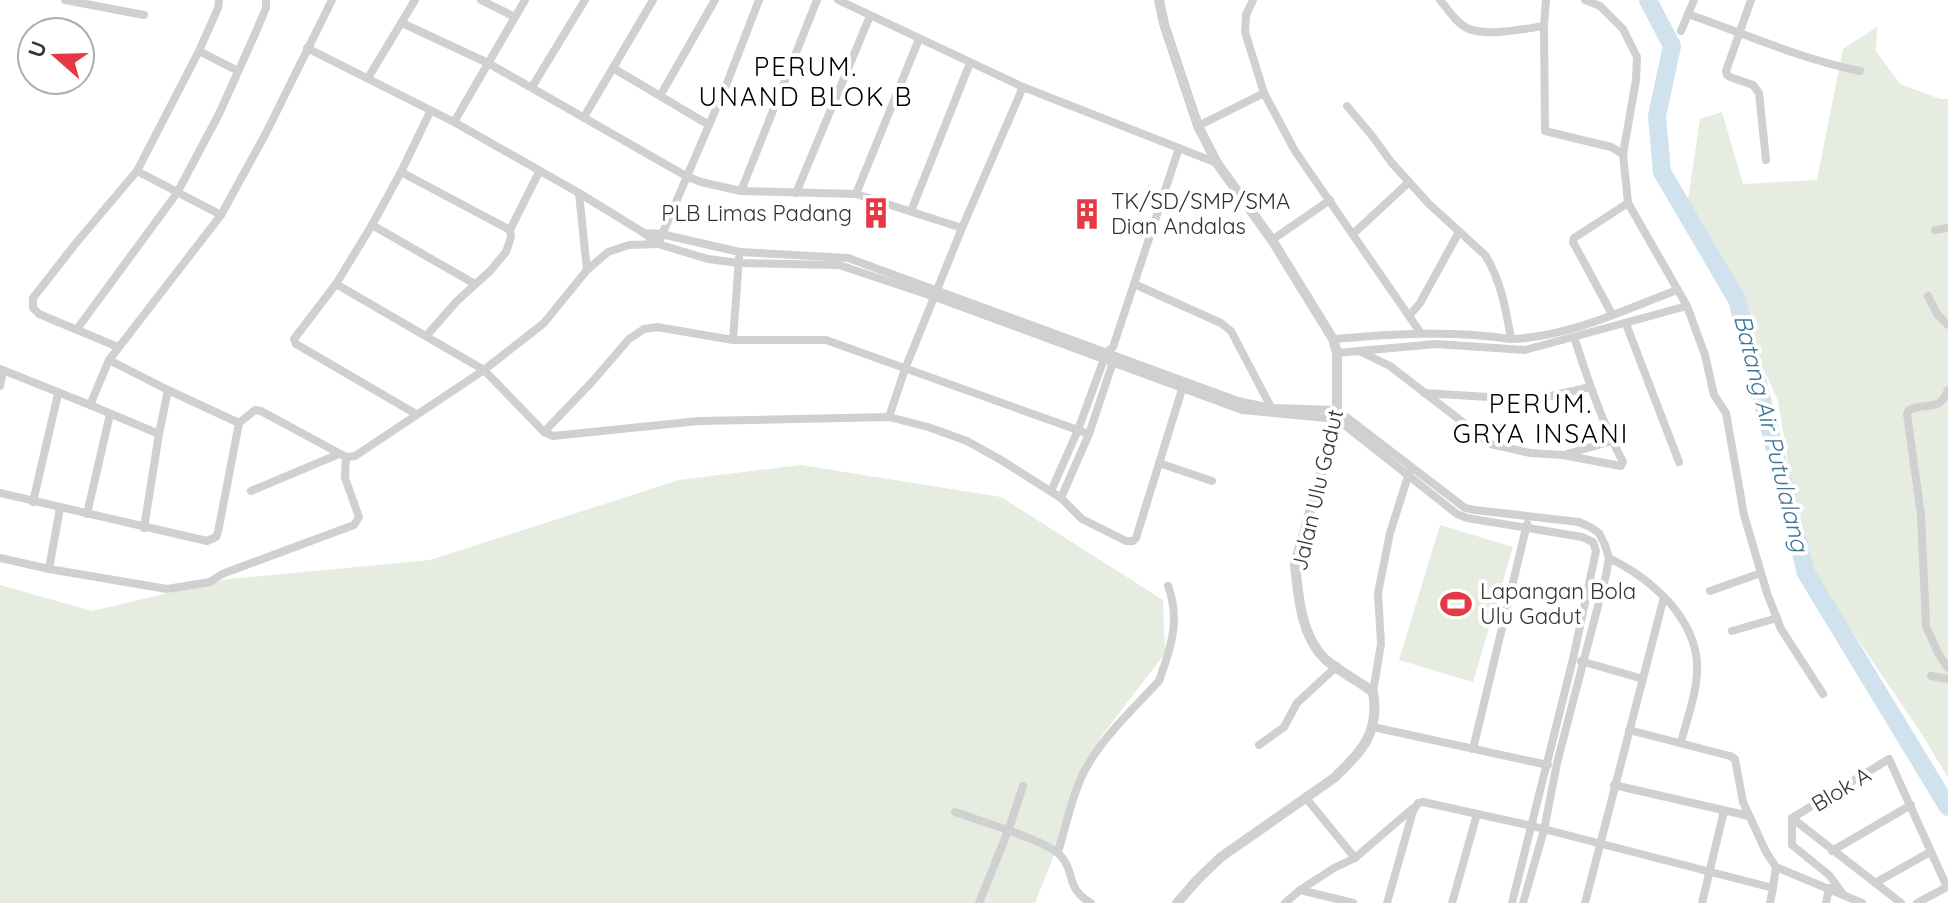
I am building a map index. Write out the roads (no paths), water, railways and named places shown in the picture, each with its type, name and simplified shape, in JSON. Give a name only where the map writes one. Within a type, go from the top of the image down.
[{"type":"street","points":[[65,0],[144,15]]},
{"type":"street","points":[[118,347],[39,314],[33,308],[33,298],[137,171],[199,51],[219,0]]},
{"type":"street","points":[[77,329],[177,193],[219,114],[261,21],[266,0]]},
{"type":"street","points":[[90,405],[109,360],[221,215],[332,0]]},
{"type":"street","points":[[368,78],[415,0]]},
{"type":"street","points":[[481,0],[515,17]]},
{"type":"street","points":[[454,122],[525,0]]},
{"type":"street","points":[[532,87],[585,0]]},
{"type":"street","points":[[584,117],[653,0]]},
{"type":"street","points":[[660,96],[715,0]]},
{"type":"street","points":[[658,244],[759,0]]},
{"type":"street","points":[[741,191],[817,0]]},
{"type":"street","points":[[838,0],[1023,87],[1217,163]]},
{"type":"street","name":"Jalan Ulu Gadut","points":[[1159,0],[1198,126],[1217,163],[1272,240],[1333,339],[1337,353],[1337,415],[1295,564],[1299,604],[1314,644],[1325,659],[1373,692]]},
{"type":"street","points":[[1253,0],[1246,15],[1245,32],[1264,93],[1295,151],[1420,332]]},
{"type":"street","points":[[1440,0],[1459,23],[1475,31],[1495,32],[1544,26]]},
{"type":"street","points":[[1546,0],[1545,131],[1611,147],[1623,154]]},
{"type":"street","points":[[1585,0],[1600,6],[1623,29],[1637,57],[1623,154],[1628,203],[1687,306],[1705,355],[1714,395],[1726,413],[1744,515],[1761,573],[1781,629],[1823,694]]},
{"type":"street","points":[[1681,31],[1694,0]]},
{"type":"street","points":[[1751,0],[1726,71],[1730,77],[1753,85],[1759,93],[1766,160]]},
{"type":"street","points":[[1688,14],[1793,53],[1860,71]]},
{"type":"street","points":[[796,193],[870,16]]},
{"type":"street","points":[[402,23],[488,63],[701,182],[741,191],[856,194],[962,228]]},
{"type":"street","points":[[856,194],[919,39]]},
{"type":"street","points":[[307,48],[454,122],[579,193],[658,244]]},
{"type":"street","points":[[199,51],[238,71]]},
{"type":"street","points":[[911,211],[970,63]]},
{"type":"street","points":[[613,68],[709,125]]},
{"type":"street","points":[[889,417],[962,228],[1023,87]]},
{"type":"street","points":[[1198,126],[1264,93]]},
{"type":"street","points":[[1347,106],[1409,182],[1442,218],[1477,246],[1492,265],[1507,313],[1511,339]]},
{"type":"street","points":[[416,414],[294,342],[336,284],[372,225],[430,112]]},
{"type":"street","points":[[1061,498],[1089,434],[1111,355],[1179,148]]},
{"type":"street","points":[[137,171],[221,215]]},
{"type":"street","points":[[401,172],[510,230]]},
{"type":"street","points":[[427,335],[506,252],[510,230],[539,172]]},
{"type":"street","points":[[1353,234],[1409,182]]},
{"type":"street","points":[[579,193],[587,270]]},
{"type":"street","points":[[1272,240],[1330,200]]},
{"type":"street","points":[[1612,314],[1573,242],[1574,238],[1628,203]]},
{"type":"street","points":[[372,225],[475,284]]},
{"type":"street","points":[[1935,230],[1948,228]]},
{"type":"street","points":[[1409,316],[1420,303],[1459,232]]},
{"type":"street","points":[[644,233],[740,252],[848,258],[936,294]]},
{"type":"street","points":[[251,491],[343,456],[355,456],[484,370],[544,323],[587,270],[608,252],[629,245],[658,244],[708,259],[738,263],[839,265],[936,294],[1111,355],[1242,410],[1337,415],[1465,508],[1579,522],[1599,533],[1609,558],[1544,830],[1523,903]]},
{"type":"street","points":[[733,340],[740,252]]},
{"type":"street","points":[[336,284],[484,370],[544,432],[557,436],[699,421],[889,417],[967,441],[1051,491],[1082,519],[1126,541],[1133,541],[1184,384]]},
{"type":"street","points":[[1134,284],[1221,323],[1231,331],[1272,410]]},
{"type":"street","points":[[1333,339],[1420,332],[1511,339],[1542,337],[1677,290]]},
{"type":"street","points":[[1928,296],[1939,318],[1948,325]]},
{"type":"street","points":[[1337,353],[1436,344],[1525,350],[1687,306]]},
{"type":"street","points":[[1626,324],[1679,462]]},
{"type":"street","points":[[544,432],[629,339],[644,329],[657,327],[733,340],[826,340],[1089,434]]},
{"type":"street","points":[[1359,351],[1390,366],[1491,444],[1621,466],[1623,463],[1590,387],[1574,337]]},
{"type":"street","points":[[1051,491],[1111,355]]},
{"type":"street","points":[[109,360],[239,423]]},
{"type":"street","points":[[0,386],[2,370],[159,434]]},
{"type":"street","points":[[1424,393],[1520,399],[1547,397],[1590,387]]},
{"type":"street","points":[[144,528],[168,390]]},
{"type":"street","points":[[1948,390],[1941,403],[1914,407],[1907,414],[1921,515],[1926,626],[1948,668]]},
{"type":"street","points":[[33,502],[58,394]]},
{"type":"street","points":[[0,493],[207,541],[216,537],[239,423],[255,410],[343,456]]},
{"type":"street","points":[[87,514],[110,414]]},
{"type":"street","points":[[1563,455],[1612,441]]},
{"type":"street","points":[[0,558],[167,589],[210,582],[222,574],[354,525],[359,517],[347,486],[343,456]]},
{"type":"street","points":[[1159,463],[1212,481]]},
{"type":"street","points":[[1410,471],[1457,514],[1582,537],[1595,545],[1573,659],[1512,903]]},
{"type":"street","points":[[1177,903],[1221,857],[1334,778],[1361,750],[1373,727],[1376,709],[1373,692],[1381,644],[1378,593],[1390,533],[1410,471]]},
{"type":"street","points":[[49,569],[60,508]]},
{"type":"street","points":[[1473,749],[1528,517]]},
{"type":"street","points":[[1609,558],[1638,573],[1664,597],[1689,629],[1697,657],[1696,685],[1681,742]]},
{"type":"street","points":[[1710,591],[1761,573]]},
{"type":"street","points":[[1058,852],[1089,762],[1159,681],[1175,629],[1168,586]]},
{"type":"street","points":[[1586,903],[1664,597]]},
{"type":"street","points":[[1732,631],[1777,618]]},
{"type":"street","points":[[1573,659],[1643,679]]},
{"type":"street","points":[[1259,745],[1284,727],[1297,703],[1337,666]]},
{"type":"street","points":[[1931,676],[1948,679]]},
{"type":"street","points":[[1373,727],[1557,766]]},
{"type":"street","points":[[1629,730],[1733,757],[1743,802],[1776,867],[1862,903]]},
{"type":"street","name":"Blok A","points":[[1792,818],[1889,759],[1911,805]]},
{"type":"street","points":[[1614,785],[1749,816]]},
{"type":"street","points":[[979,903],[1023,786]]},
{"type":"street","points":[[1306,798],[1355,858]]},
{"type":"street","points":[[1285,903],[1334,868],[1355,858],[1423,802],[1532,826],[1773,888]]},
{"type":"street","points":[[1832,851],[1911,805],[1947,887],[1917,903]]},
{"type":"street","points":[[1387,903],[1415,806]]},
{"type":"street","points":[[1702,903],[1724,811]]},
{"type":"street","points":[[955,812],[1058,852],[1075,889],[1091,903]]},
{"type":"street","points":[[1452,903],[1477,814]]},
{"type":"street","points":[[1792,818],[1901,903]]},
{"type":"street","points":[[1792,818],[1792,845],[1829,875],[1843,894]]},
{"type":"street","points":[[1875,883],[1930,852]]},
{"type":"street","points":[[1770,903],[1776,867]]},
{"type":"street","points":[[1826,903],[1829,888]]},
{"type":"street","points":[[1300,890],[1353,903]]},
{"type":"waterway","name":"Batang Air Putulalang","points":[[1648,0],[1672,46],[1657,116],[1662,172],[1737,300],[1806,573],[1948,807]]},
{"type":"place","name":"PLB Limas Padang","points":[[876,213]]},
{"type":"place","name":"TK/SD/SMP/SMA Dian Andalas","points":[[1087,214]]},
{"type":"place","name":"Lapangan Bola Ulu Gadut","points":[[1456,604]]},
{"type":"district","name":"PERUM. UNAND BLOK B","points":[[806,82]]},
{"type":"district","name":"PERUM. GRYA INSANI","points":[[1541,419]]}]
